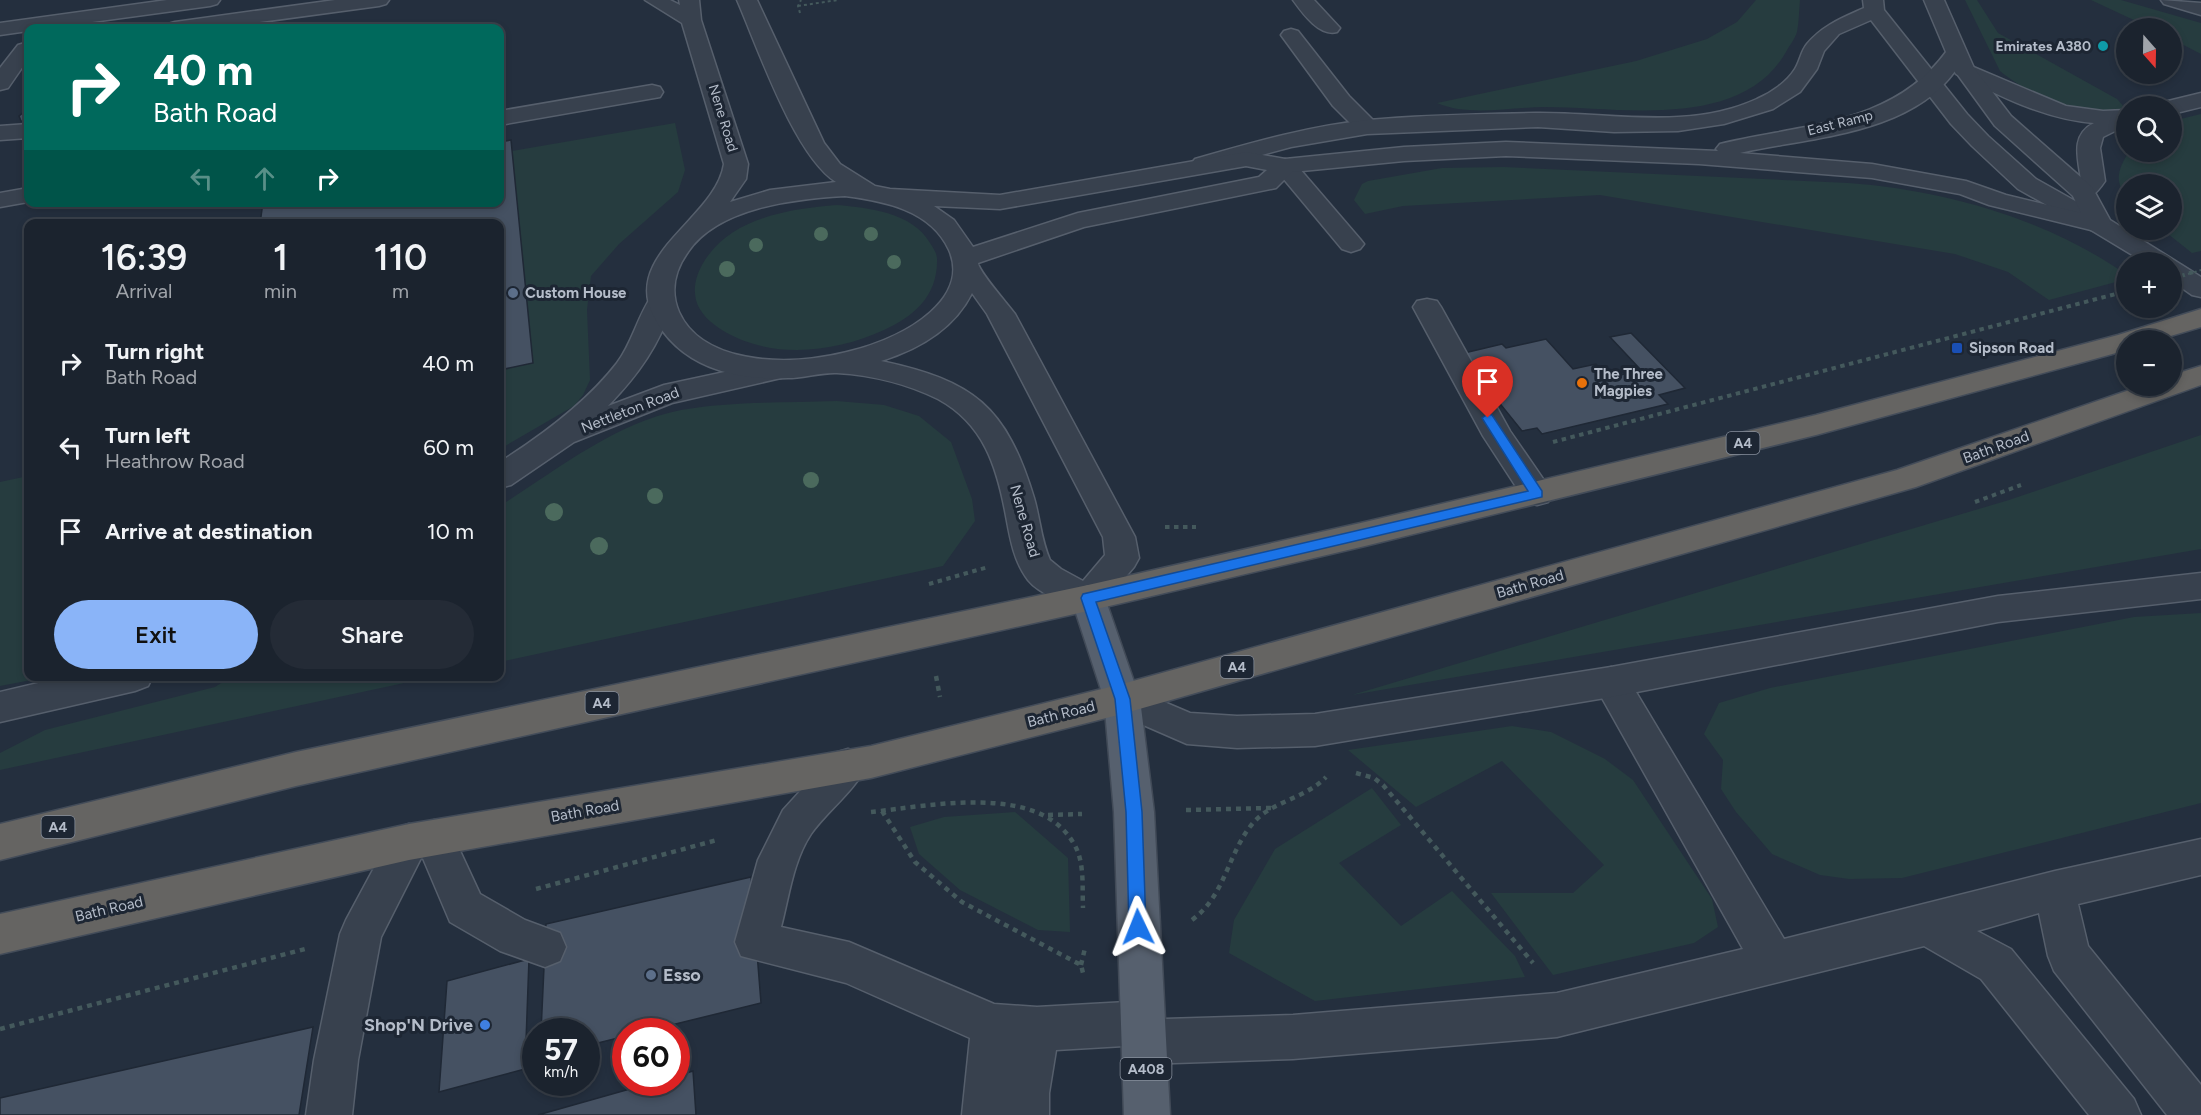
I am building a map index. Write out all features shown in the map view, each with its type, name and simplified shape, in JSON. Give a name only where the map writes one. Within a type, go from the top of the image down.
[{"type":"highway","name":"A4","points":[[2162,330],[2201,318]]},
{"type":"highway","name":"A4","points":[[0,842],[296,769],[1088,598],[1537,494],[1828,422],[2116,344]]},
{"type":"highway","name":"Bath Road","points":[[0,934],[421,840],[848,765],[1122,699],[1905,479],[2140,396]]},
{"type":"main road","name":"A408","points":[[1088,598],[1122,699],[1134,812],[1138,950],[1145,1033],[1147,1115]]},
{"type":"street","points":[[36,24],[210,0]]},
{"type":"street","points":[[204,24],[379,0]]},
{"type":"street","points":[[654,0],[690,10]]},
{"type":"street","points":[[773,0],[751,9],[813,145],[832,169],[879,194],[911,203],[946,226],[959,240],[966,265],[1001,314],[1119,537],[1122,558],[1088,598]]},
{"type":"street","points":[[1303,0],[1330,28]]},
{"type":"street","points":[[1934,0],[1961,60],[2002,121],[2083,192],[2100,225]]},
{"type":"street","points":[[2171,0],[2201,9]]},
{"type":"street","points":[[1193,167],[1289,140],[1367,127],[1538,120],[1614,125],[1678,124],[1724,117],[1765,104],[1792,87],[1806,69],[1814,48],[1832,30],[1873,5],[1933,85],[1980,141],[2027,184],[2145,252]]},
{"type":"street","name":"Nene Road","points":[[690,10],[736,164],[734,179],[699,228]]},
{"type":"street","points":[[0,29],[24,26]]},
{"type":"street","points":[[1291,35],[1329,82],[1341,101],[1367,127]]},
{"type":"street","points":[[0,52],[24,49]]},
{"type":"street","points":[[0,83],[24,53]]},
{"type":"street","points":[[1961,60],[2060,113],[2085,118],[2116,117]]},
{"type":"street","name":"East Ramp","points":[[1700,157],[1872,116],[1904,103],[1933,85],[1949,68],[1961,60]]},
{"type":"street","points":[[504,117],[652,92]]},
{"type":"street","points":[[2182,105],[2201,100]]},
{"type":"street","points":[[2083,192],[2093,181],[2088,148],[2092,133],[2116,121]]},
{"type":"street","points":[[0,133],[24,131]]},
{"type":"street","points":[[699,228],[744,204],[779,195],[823,190],[1000,202],[1246,159],[1286,166],[1404,154],[1496,150],[1700,157],[1872,171],[1922,178],[2100,225]]},
{"type":"street","points":[[966,265],[1078,221],[1267,183],[1286,166]]},
{"type":"street","points":[[1286,166],[1352,244]]},
{"type":"street","points":[[0,200],[24,196]]},
{"type":"street","name":"Nettleton Road","points":[[504,474],[561,436],[626,371],[646,340],[661,303],[662,277],[668,262],[687,238],[699,228]]},
{"type":"street","points":[[661,303],[675,328],[693,349],[715,359],[771,371],[835,364],[878,352],[917,336],[954,304],[966,265]]},
{"type":"street","points":[[2182,276],[2201,289]]},
{"type":"street","points":[[1427,307],[1510,453],[1537,494]]},
{"type":"street","name":"Nene Road","points":[[835,364],[880,370],[931,385],[965,400],[993,430],[1011,473],[1034,556],[1041,573],[1088,598]]},
{"type":"street","name":"Nettleton Road","points":[[561,436],[664,395],[771,371]]},
{"type":"street","points":[[1122,699],[1187,728],[1237,732],[1315,730],[1611,681],[1998,609],[2201,586]]},
{"type":"street","points":[[0,707],[113,681]]},
{"type":"street","points":[[1611,681],[1773,963]]},
{"type":"street","points":[[848,765],[797,822],[778,860],[756,942],[849,963],[993,1026],[1037,1029],[1293,1037],[1557,1015],[1927,925],[2055,890],[2201,857]]},
{"type":"street","points":[[329,1115],[336,1060],[361,934],[421,840],[465,908],[515,937],[545,947]]},
{"type":"street","points":[[2055,890],[2069,956],[2196,1115]]},
{"type":"street","points":[[1927,925],[1996,964],[2118,1115]]},
{"type":"street","points":[[985,1115],[993,1026]]},
{"type":"street","points":[[1026,1115],[1026,1092],[1037,1029]]},
{"type":"path","points":[[798,6],[838,0]]},
{"type":"path","points":[[2182,276],[2201,270]]},
{"type":"path","points":[[1510,453],[2071,308],[2116,294]]},
{"type":"path","points":[[924,585],[966,572]]},
{"type":"path","points":[[1138,950],[1207,912],[1242,837],[1254,821],[1272,808],[1316,787],[1325,778],[1328,769]]},
{"type":"path","points":[[1350,772],[1374,778],[1383,785],[1532,961],[1557,1015]]},
{"type":"path","points":[[1081,965],[962,902],[915,862],[882,811],[995,802],[1028,807],[1048,815],[1062,826],[1074,842],[1079,858],[1084,916]]},
{"type":"path","points":[[1215,810],[1272,808]]},
{"type":"path","points":[[1048,815],[1077,814]]},
{"type":"path","points":[[1087,940],[1081,965],[1085,982],[1145,1033]]},
{"type":"green space","points":[[1756,0],[1800,0],[1796,35],[1766,77],[1740,94],[1710,104],[1677,109],[1642,110],[1545,107],[1463,110],[1437,103],[1636,61],[1707,39],[1737,22]]},
{"type":"green space","points":[[1965,0],[1977,0],[1998,33],[2116,98],[2116,112],[2097,114],[2061,105],[2025,88],[2000,71]]},
{"type":"green space","points":[[2091,0],[2121,0],[2201,23],[2201,54],[2182,44],[2182,18],[2130,18]]},
{"type":"green space","points":[[2201,114],[2201,251],[2192,253],[2176,240],[2182,240],[2182,174],[2119,174],[2123,162],[2182,162],[2182,119]]},
{"type":"green space","points":[[675,123],[685,170],[678,192],[619,244],[591,276],[587,310],[590,380],[583,395],[574,406],[504,447],[504,369],[533,363],[512,151]]},
{"type":"green space","points":[[1503,167],[1848,183],[1921,192],[1994,211],[2063,238],[2116,268],[2116,282],[2049,300],[2008,272],[1955,254],[1600,195],[1403,206],[1365,214],[1354,200],[1362,184],[1368,181],[1442,168]]},
{"type":"green space","points":[[837,205],[889,213],[912,224],[930,243],[937,257],[934,283],[929,294],[915,311],[884,330],[865,338],[824,348],[803,350],[761,346],[741,340],[718,328],[703,314],[695,296],[697,278],[702,265],[713,249],[727,236],[743,226],[780,213]]},
{"type":"green space","points":[[837,401],[884,405],[919,416],[951,442],[972,499],[975,521],[943,566],[504,661],[504,503],[586,450],[657,416],[720,405]]},
{"type":"green space","points":[[2201,435],[2201,549],[1352,695],[2009,500]]},
{"type":"green space","points":[[24,477],[24,681],[26,681],[0,686],[0,482]]},
{"type":"green space","points":[[2201,613],[2201,803],[1902,878],[1849,879],[1820,875],[1772,854],[1736,812],[1721,789],[1723,760],[1704,734],[1719,703],[1770,688],[2134,617]]},
{"type":"green space","points":[[224,681],[413,681],[0,770],[0,753],[45,730],[215,687]]},
{"type":"green space","points":[[1512,726],[1551,732],[1605,759],[1633,780],[1712,899],[1718,927],[1694,943],[1553,975],[1491,893],[1573,893],[1604,865],[1502,761],[1416,807],[1348,750]]},
{"type":"green space","points":[[1372,788],[1401,825],[1339,863],[1401,926],[1452,891],[1515,956],[1525,977],[1315,1001],[1229,953],[1234,920],[1275,849]]},
{"type":"green space","points":[[1015,812],[1068,858],[1070,932],[1038,930],[960,890],[919,854],[910,827],[944,817]]},
{"type":"building","points":[[24,112],[24,121],[21,121],[19,116]]},
{"type":"building","name":"Custom House","points":[[511,140],[533,363],[504,369],[504,219],[261,219],[262,207],[504,207],[504,141]]},
{"type":"building","name":"The Three Magpies","points":[[1631,333],[1685,388],[1659,395],[1668,404],[1542,434],[1537,428],[1522,431],[1460,354],[1502,344],[1506,348],[1546,339],[1573,369],[1596,364],[1608,378],[1641,370],[1610,337]]},
{"type":"building","name":"Esso","points":[[751,877],[761,1003],[690,1020],[690,1018],[612,1018],[612,1040],[600,1042],[600,1018],[542,1018],[546,924]]},
{"type":"building","name":"Shop'N Drive","points":[[529,959],[527,1018],[522,1018],[522,1070],[439,1092],[447,981]]},
{"type":"building","points":[[313,1027],[299,1115],[0,1115],[0,1098]]},
{"type":"building","points":[[693,1071],[696,1115],[538,1115],[612,1094],[612,1096],[690,1096],[690,1072]]},
{"type":"place","name":"Emirates A380","points":[[2103,46]]},
{"type":"place","name":"Custom House","points":[[513,293]]},
{"type":"place","name":"Sipson Road","points":[[1957,348]]},
{"type":"place","name":"The Three Magpies","points":[[1582,383]]},
{"type":"place","name":"Esso","points":[[651,975]]},
{"type":"place","name":"Shop'N Drive","points":[[485,1025]]},
{"type":"route","points":[[1138,927],[1134,812],[1122,699],[1088,598],[1537,494],[1488,418]]}]
